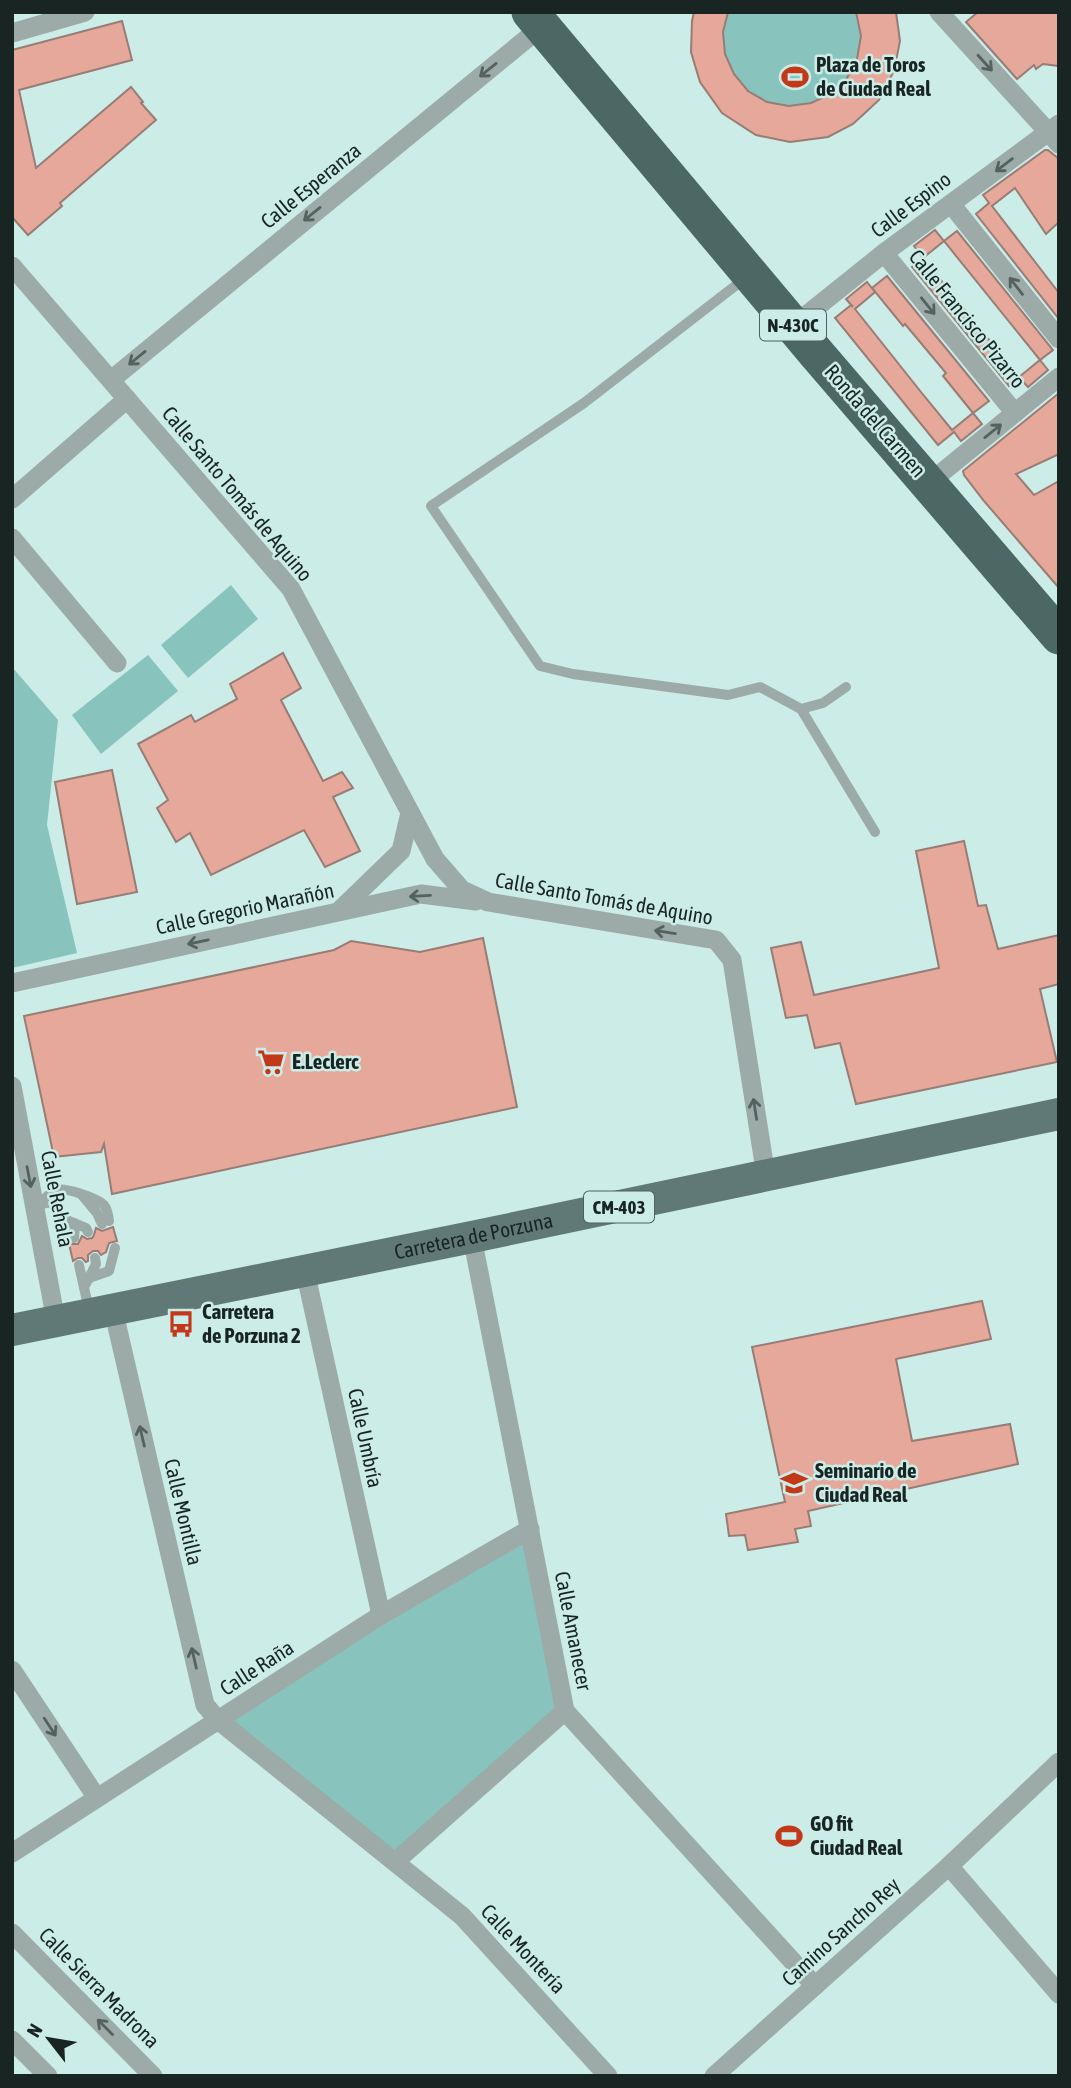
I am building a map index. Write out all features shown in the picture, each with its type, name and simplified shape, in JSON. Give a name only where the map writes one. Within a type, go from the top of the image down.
[{"type":"highway","name":"Ronda del Carmen","points":[[540,17],[750,275],[800,320],[940,474],[1059,611]]},
{"type":"highway","name":"Ronda del Carmen","points":[[540,17],[626,106],[1059,636]]},
{"type":"main road","name":"Carretera de Porzuna","points":[[12,1330],[56,1321],[94,1297],[304,1271],[1059,1114]]},
{"type":"street","points":[[12,33],[85,12]]},
{"type":"street","points":[[947,15],[1055,134]]},
{"type":"street","name":"Calle Esperanza","points":[[111,380],[540,17]]},
{"type":"street","name":"Calle Espino","points":[[800,320],[951,204],[1055,134]]},
{"type":"street","points":[[951,204],[1059,340]]},
{"type":"street","name":"Calle Francisco Pizarro","points":[[884,253],[1016,413]]},
{"type":"street","name":"Calle Santo Tomás de Aquino","points":[[12,266],[291,589],[435,859],[462,890],[488,902],[716,940],[732,960],[765,1176]]},
{"type":"street","points":[[940,474],[1059,377]]},
{"type":"street","points":[[12,499],[127,399]]},
{"type":"street","points":[[12,538],[117,663]]},
{"type":"street","points":[[338,912],[401,851],[410,813]]},
{"type":"street","name":"Calle Gregorio Marañón","points":[[12,983],[421,894],[488,902]]},
{"type":"street","name":"Calle Rehala","points":[[12,1086],[37,1207],[56,1321]]},
{"type":"street","name":"Calle Amanecer","points":[[472,1237],[565,1711],[815,1986]]},
{"type":"street","name":"Calle Umbría","points":[[304,1271],[380,1615]]},
{"type":"street","name":"Calle Montilla","points":[[94,1297],[205,1705],[218,1720]]},
{"type":"street","name":"Calle Raña","points":[[12,1853],[380,1615],[530,1529]]},
{"type":"street","points":[[12,1670],[97,1798]]},
{"type":"street","points":[[395,1862],[565,1711]]},
{"type":"street","name":"Calle Montería","points":[[218,1720],[462,1916],[608,2076]]},
{"type":"street","name":"Camino Sancho Rey","points":[[713,2076],[949,1866],[1059,1762]]},
{"type":"street","points":[[949,1866],[1059,1994]]},
{"type":"street","name":"Calle Sierra Madrona","points":[[12,1933],[153,2076]]},
{"type":"street","points":[[12,2040],[48,2076]]},
{"type":"lane","points":[[750,275],[584,403],[431,506],[540,666],[573,674],[728,695],[760,687],[801,709],[875,832]]},
{"type":"lane","points":[[801,709],[823,703],[846,687]]},
{"type":"lane","points":[[37,1207],[54,1191],[62,1189],[95,1199],[104,1206],[108,1213],[105,1223]]},
{"type":"lane","points":[[37,1207],[50,1202],[63,1217],[86,1227],[88,1231]]},
{"type":"lane","points":[[72,1222],[75,1225],[74,1238]]},
{"type":"lane","points":[[94,1297],[108,1271],[112,1253]]},
{"type":"lane","points":[[94,1297],[95,1258]]},
{"type":"lane","points":[[79,1265],[94,1297]]},
{"type":"shaded area","name":"Plaza de Toros de Ciudad Real","points":[[694,12],[896,12],[896,63],[887,87],[876,103],[848,127],[813,139],[795,141],[760,137],[724,113],[703,86],[696,70],[692,48]]},
{"type":"shaded area","points":[[231,585],[258,619],[188,678],[161,645]]},
{"type":"shaded area","points":[[148,655],[178,691],[101,754],[72,715]]},
{"type":"shaded area","points":[[12,667],[58,720],[47,825],[77,953],[12,968]]},
{"type":"shaded area","points":[[530,1529],[565,1711],[395,1862],[218,1720]]},
{"type":"building","points":[[694,12],[728,12],[723,32],[725,54],[734,74],[748,91],[767,102],[789,106],[811,103],[831,94],[847,78],[857,59],[861,36],[856,12],[896,12],[900,41],[894,71],[879,100],[853,124],[828,137],[790,142],[756,135],[722,113],[700,82],[691,52]]},
{"type":"building","points":[[978,12],[1059,12],[1059,66],[1043,64],[1036,69],[1034,65],[1017,79],[966,22]]},
{"type":"building","points":[[122,21],[132,60],[19,90],[36,168],[131,87],[156,120],[60,203],[62,206],[28,235],[12,217],[12,50]]},
{"type":"building","points":[[1045,150],[1059,159],[1059,222],[1046,234],[1015,188],[992,206],[1059,293],[1059,319],[976,214],[989,203],[983,195]]},
{"type":"building","points":[[935,230],[944,241],[923,258],[914,246]]},
{"type":"building","points":[[957,231],[1053,350],[1040,360],[944,241]]},
{"type":"building","points":[[923,258],[1019,377],[1009,386],[912,267]]},
{"type":"building","points":[[887,276],[989,401],[973,413],[943,376],[946,373],[872,288]]},
{"type":"building","points":[[867,282],[875,292],[855,309],[921,392],[952,430],[973,413],[982,424],[961,441],[954,432],[938,445],[835,318],[851,305],[853,307],[846,299]]},
{"type":"building","points":[[1040,360],[1048,370],[1028,387],[1019,377]]},
{"type":"building","points":[[1059,393],[1059,454],[1016,474],[1034,495],[1059,481],[1059,588],[984,501],[963,471]]},
{"type":"building","points":[[283,653],[301,688],[281,700],[323,781],[342,772],[353,788],[333,797],[360,851],[325,867],[304,830],[211,875],[190,833],[176,842],[157,808],[168,800],[138,744],[191,715],[195,722],[237,699],[230,684]]},
{"type":"building","points":[[112,770],[137,892],[77,904],[55,782]]},
{"type":"building","points":[[964,841],[978,906],[986,905],[998,949],[1059,935],[1059,984],[1040,989],[1057,1062],[856,1104],[840,1043],[815,1048],[807,1015],[786,1018],[771,948],[801,942],[814,995],[939,968],[916,851]]},
{"type":"building","name":"E.Leclerc","points":[[483,938],[517,1107],[112,1194],[104,1144],[101,1152],[54,1157],[24,1016],[334,950],[351,941],[420,952]]},
{"type":"building","points":[[113,1227],[117,1241],[109,1243],[106,1252],[101,1255],[98,1251],[93,1251],[86,1262],[82,1258],[73,1261],[69,1244],[78,1244],[82,1236],[92,1238],[96,1228],[102,1231]]},
{"type":"building","points":[[982,1301],[991,1339],[896,1359],[912,1441],[1010,1424],[1018,1464],[808,1511],[811,1526],[795,1529],[798,1542],[748,1550],[745,1535],[729,1536],[726,1514],[785,1502],[752,1347]]},
{"type":"place","name":"Plaza de Toros de Ciudad Real","points":[[795,77]]},
{"type":"place","name":"E.Leclerc","points":[[271,1062]]},
{"type":"place","name":"Carretera de Porzuna 2","points":[[181,1324]]},
{"type":"place","name":"Seminario de Ciudad Real","points":[[794,1483]]},
{"type":"place","name":"GO fit Ciudad Real","points":[[789,1836]]}]
